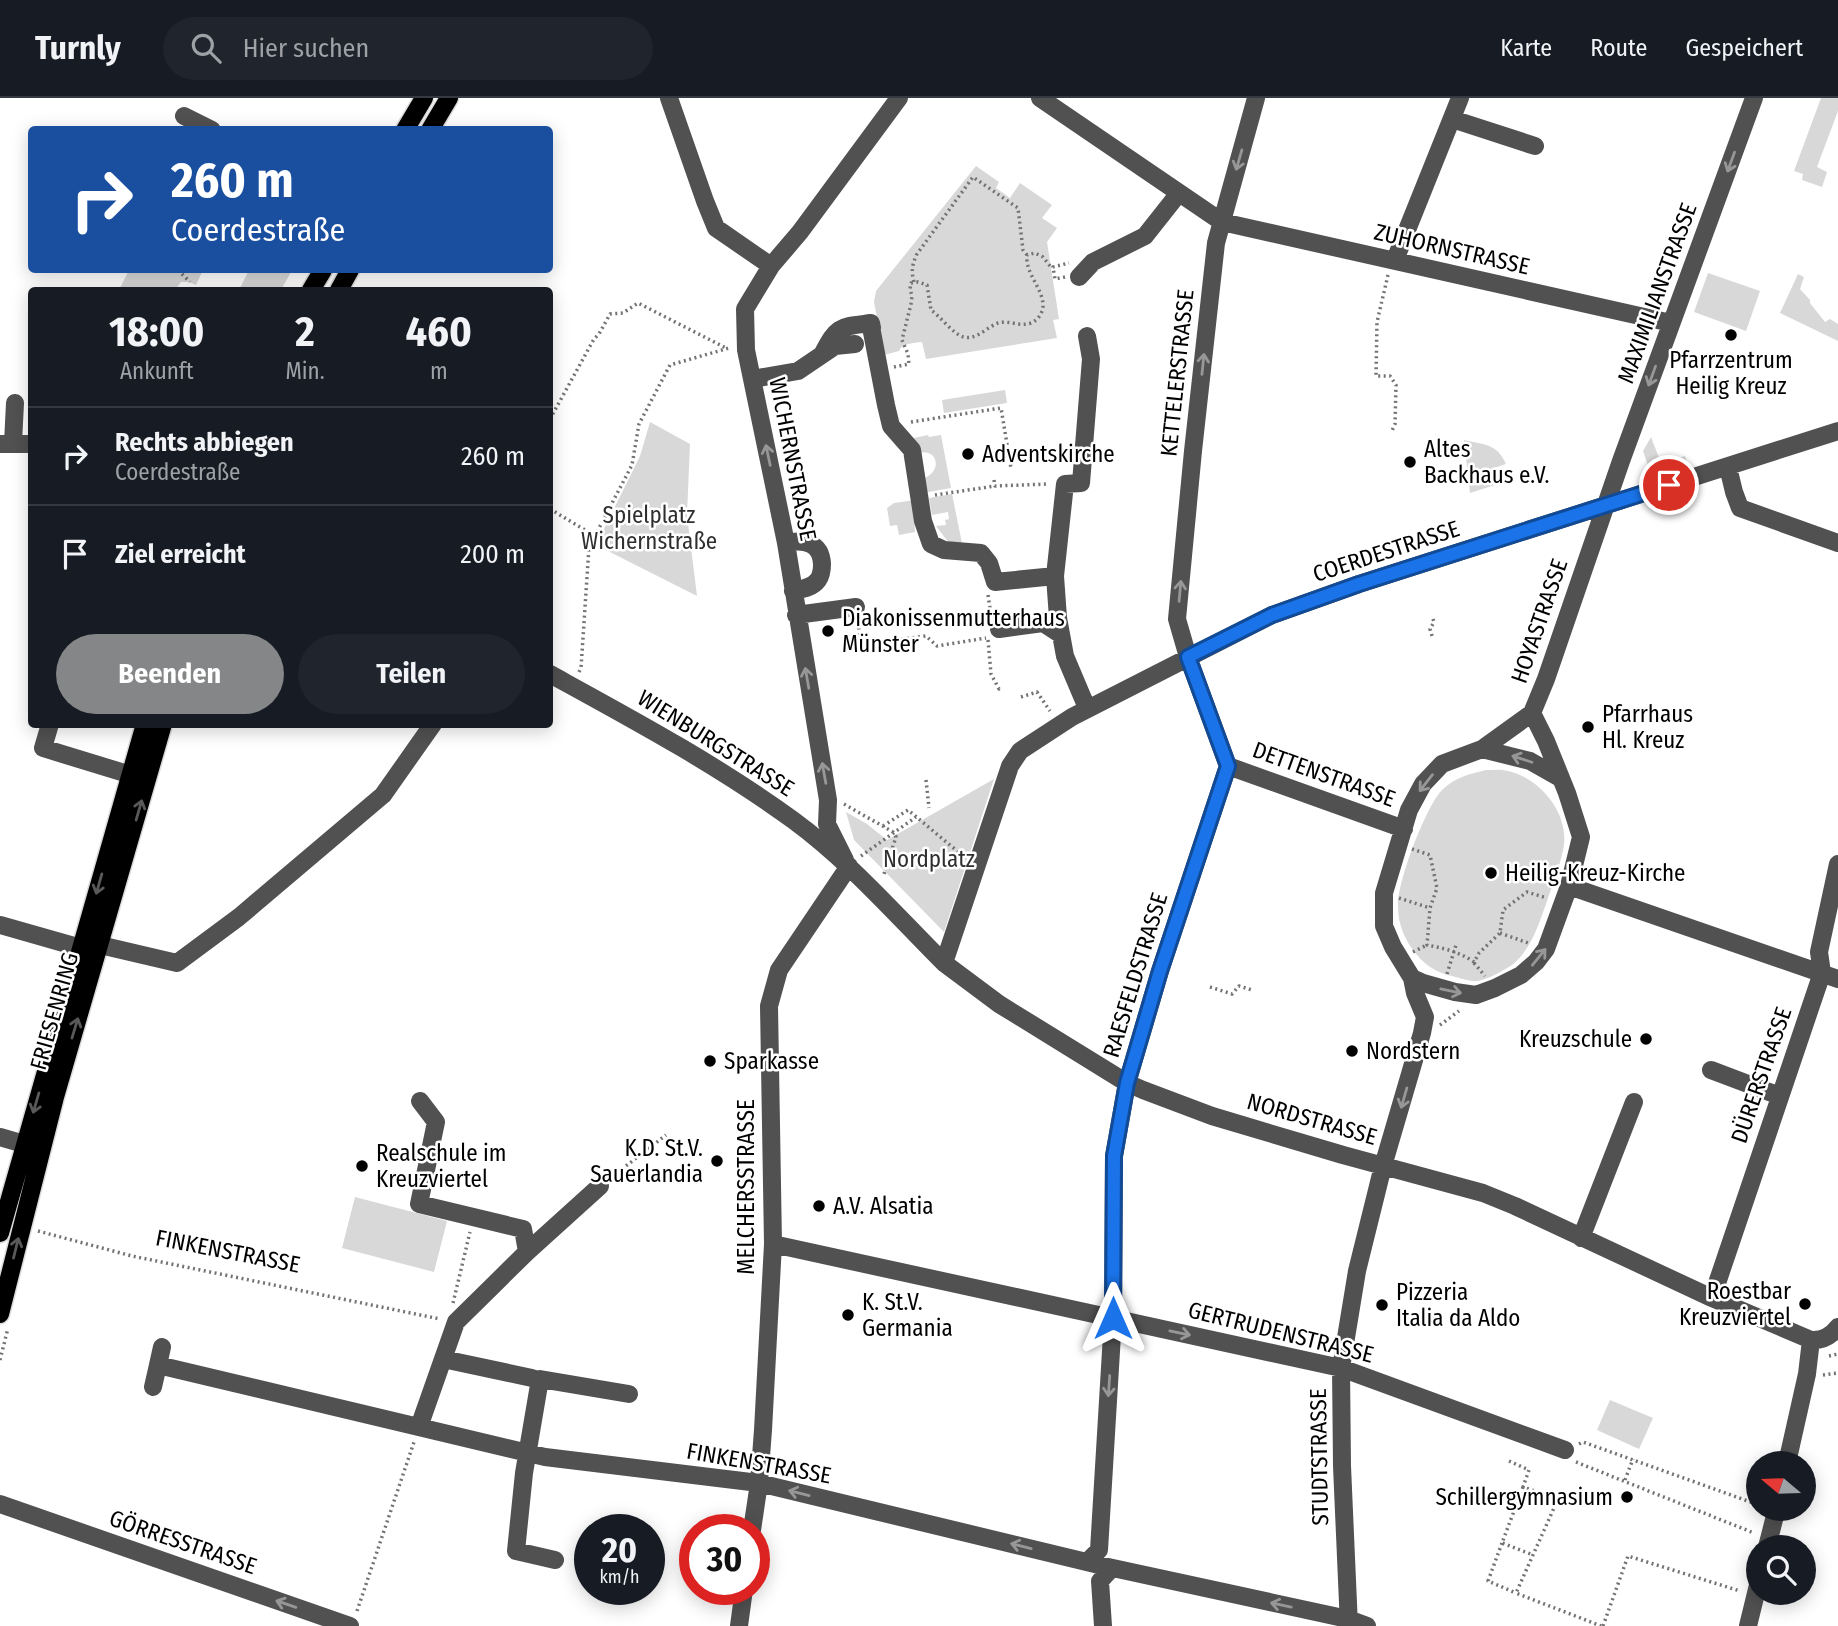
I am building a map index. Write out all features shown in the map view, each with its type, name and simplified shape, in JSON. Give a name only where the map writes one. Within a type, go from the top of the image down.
[{"type":"main road","points":[[407,126],[424,98]]},
{"type":"main road","points":[[432,126],[449,98]]},
{"type":"main road","name":"FRIESENRING","points":[[0,1233],[144,728]]},
{"type":"main road","name":"FRIESENRING","points":[[0,1314],[40,1150],[162,728]]},
{"type":"street","points":[[669,98],[716,228],[771,266]]},
{"type":"street","name":"WICHERNSTRASSE","points":[[849,866],[827,824],[828,800],[786,543],[752,379],[736,346],[745,309],[771,266],[800,232],[899,98]]},
{"type":"street","points":[[1040,98],[1222,222]]},
{"type":"street","name":"KETTELERSTRASSE","points":[[1188,657],[1177,619],[1216,243],[1256,98]]},
{"type":"street","points":[[1393,260],[1460,98]]},
{"type":"street","name":"MAXIMILIANSTRASSE","points":[[1606,505],[1754,98]]},
{"type":"street","points":[[184,116],[204,126]]},
{"type":"street","points":[[1452,119],[1535,146]]},
{"type":"street","points":[[1079,277],[1093,262],[1145,236],[1179,193]]},
{"type":"street","name":"ZUHORNSTRASSE","points":[[1222,222],[1671,323]]},
{"type":"street","points":[[823,353],[833,333],[843,327],[871,323],[891,426],[912,450],[923,521],[931,544],[944,550],[981,553],[989,564],[995,582],[1055,576]]},
{"type":"street","points":[[1087,336],[1091,359],[1081,483],[1065,484],[1055,576],[1060,634],[1065,656],[1087,708]]},
{"type":"street","points":[[752,379],[797,371],[835,346],[855,344]]},
{"type":"street","points":[[15,403],[15,444]]},
{"type":"street","name":"COERDESTRASSE","points":[[976,866],[1009,769],[1020,751],[1087,708],[1188,657],[1272,615],[1359,584],[1838,432]]},
{"type":"street","points":[[1728,467],[1740,508],[1836,542]]},
{"type":"street","name":"HOYASTRASSE","points":[[1383,1166],[1425,1017],[1412,978],[1384,926],[1384,893],[1409,810],[1423,784],[1442,765],[1482,748],[1532,713],[1606,505]]},
{"type":"street","points":[[786,543],[794,541],[812,544],[821,554],[823,569],[818,580],[807,589],[793,591]]},
{"type":"street","points":[[796,615],[856,607]]},
{"type":"street","points":[[999,629],[1043,623],[1060,634]]},
{"type":"street","points":[[1188,657],[1228,766]]},
{"type":"street","name":"WIENBURGSTRASSE","points":[[553,676],[749,789],[849,866]]},
{"type":"street","name":"HOYASTRASSE","points":[[1476,995],[1521,975],[1546,949],[1566,894],[1581,837],[1573,809],[1532,713]]},
{"type":"street","points":[[49,728],[43,748],[131,775]]},
{"type":"street","points":[[100,945],[177,963],[239,917],[383,795],[430,728]]},
{"type":"street","points":[[1482,748],[1530,761],[1560,778]]},
{"type":"street","name":"DETTENSTRASSE","points":[[1228,766],[1401,836]]},
{"type":"street","name":"RAESFELDSTRASSE","points":[[1103,1626],[1099,1565],[1113,1318],[1114,1156],[1127,1083],[1160,971],[1228,766]]},
{"type":"street","name":"DÜRERSTRASSE","points":[[1712,1298],[1780,1096],[1830,976],[1819,953],[1838,864]]},
{"type":"street","name":"NORDSTRASSE","points":[[849,866],[944,963],[999,1004],[1127,1083],[1212,1116],[1483,1193],[1712,1298],[1811,1340]]},
{"type":"street","name":"MELCHERSSTRASSE","points":[[754,1514],[759,1483],[773,1244],[769,1006],[779,970],[849,866]]},
{"type":"street","points":[[944,963],[976,866]]},
{"type":"street","points":[[1566,894],[1830,976]]},
{"type":"street","points":[[0,925],[81,948]]},
{"type":"street","points":[[1412,978],[1443,989],[1476,995]]},
{"type":"street","points":[[1711,1070],[1780,1096]]},
{"type":"street","points":[[420,1101],[436,1122],[419,1204],[523,1229],[527,1252]]},
{"type":"street","points":[[1581,1238],[1634,1102]]},
{"type":"street","points":[[0,1136],[24,1144]]},
{"type":"street","name":"STUDTSTRASSE","points":[[1348,1623],[1341,1368],[1357,1271],[1383,1166]]},
{"type":"street","points":[[419,1427],[458,1320],[600,1186]]},
{"type":"street","name":"GERTRUDENSTRASSE","points":[[773,1244],[1341,1368],[1565,1450]]},
{"type":"street","points":[[1790,1451],[1807,1374],[1811,1340],[1826,1338],[1838,1326]]},
{"type":"street","points":[[153,1387],[162,1347]]},
{"type":"street","points":[[443,1359],[532,1378]]},
{"type":"street","name":"FINKENSTRASSE","points":[[158,1365],[545,1457],[759,1483],[1367,1626]]},
{"type":"street","points":[[555,1560],[516,1551],[524,1473],[540,1379],[629,1394]]},
{"type":"street","name":"GÖRRESSTRASSE","points":[[0,1504],[352,1622]]},
{"type":"street","points":[[739,1626],[742,1605]]},
{"type":"street","points":[[1748,1626],[1753,1605]]},
{"type":"path","points":[[879,370],[909,364],[902,340],[911,304],[911,283],[922,282],[927,285],[931,310],[954,333],[962,337],[971,338],[1000,322],[1031,324],[1040,317],[1043,309],[1026,262],[1027,255],[1023,250],[1018,208],[974,177],[917,254],[912,264],[914,282]]},
{"type":"path","points":[[1027,255],[1035,253],[1044,257],[1053,267]]},
{"type":"path","points":[[1391,433],[1395,424],[1396,385],[1390,376],[1376,376],[1376,362],[1377,322],[1393,260]]},
{"type":"path","points":[[181,273],[190,282]]},
{"type":"path","points":[[553,414],[610,314],[623,313],[638,303],[736,346]]},
{"type":"path","points":[[572,686],[581,668],[589,547],[632,466],[639,424],[670,365],[736,346]]},
{"type":"path","points":[[891,426],[1001,408],[1011,468]]},
{"type":"path","points":[[994,480],[995,486]]},
{"type":"path","points":[[919,497],[995,486],[1065,484]]},
{"type":"path","points":[[553,511],[595,536]]},
{"type":"path","points":[[987,590],[992,626],[999,625],[999,629]]},
{"type":"path","points":[[856,607],[860,638],[866,644],[926,636],[937,646],[988,638],[991,674],[999,689],[1001,687]]},
{"type":"path","points":[[1432,616],[1432,636]]},
{"type":"path","points":[[1021,697],[1037,692],[1060,724]]},
{"type":"path","points":[[926,780],[929,808]]},
{"type":"path","points":[[841,802],[896,836],[882,880]]},
{"type":"path","points":[[883,826],[908,810],[976,866]]},
{"type":"path","points":[[849,866],[916,817]]},
{"type":"path","points":[[1401,836],[1430,855],[1437,888],[1430,908],[1427,945],[1467,957],[1474,962],[1479,953],[1500,933],[1503,910],[1527,892],[1566,894]]},
{"type":"path","points":[[1384,893],[1430,908]]},
{"type":"path","points":[[1500,933],[1546,949]]},
{"type":"path","points":[[1453,952],[1455,945]]},
{"type":"path","points":[[1210,987],[1232,994],[1239,986],[1252,990]]},
{"type":"path","points":[[1422,1033],[1447,1022],[1476,995]]},
{"type":"path","points":[[600,1186],[666,1135]]},
{"type":"path","points":[[458,1320],[452,1301],[474,1216]]},
{"type":"path","name":"FINKENSTRASSE","points":[[32,1230],[132,1256],[458,1320]]},
{"type":"path","points":[[352,1622],[419,1427]]},
{"type":"path","points":[[1742,1528],[1564,1457],[1565,1450],[1583,1442],[1746,1500]]},
{"type":"path","points":[[1624,1481],[1633,1459]]},
{"type":"path","points":[[1509,1461],[1530,1470],[1488,1581],[1602,1626],[1628,1556],[1746,1585]]},
{"type":"path","points":[[1516,1593],[1558,1499],[1523,1487]]},
{"type":"path","points":[[1502,1543],[1534,1555]]},
{"type":"green space","points":[[1821,98],[1838,98],[1838,111],[1817,167],[1827,172],[1822,187],[1802,180],[1803,174],[1794,171]]},
{"type":"green space","points":[[976,166],[999,182],[996,188],[1010,198],[1020,183],[1052,205],[1042,218],[1057,228],[1047,242],[1059,319],[1053,320],[1057,338],[926,359],[922,342],[905,345],[899,351],[884,355],[874,302],[876,291]]},
{"type":"green space","points":[[128,273],[202,273],[196,285],[181,282],[177,287],[120,287]]},
{"type":"green space","points":[[248,273],[290,273],[283,287],[240,287]]},
{"type":"green space","points":[[1708,273],[1760,291],[1746,331],[1694,312]]},
{"type":"green space","points":[[1798,274],[1804,277],[1800,289],[1825,322],[1830,319],[1838,324],[1838,341],[1780,313]]},
{"type":"green space","points":[[1005,390],[1007,403],[944,413],[942,400]]},
{"type":"green space","name":"Spielplatz Wichernstraße","points":[[650,422],[690,444],[687,515],[697,596],[596,545],[640,456]]},
{"type":"green space","points":[[941,435],[951,488],[923,493],[925,478],[931,474],[936,464],[929,453],[916,454],[914,438]]},
{"type":"green space","points":[[1651,437],[1661,463],[1685,456],[1687,462],[1651,474],[1643,451]]},
{"type":"green space","points":[[1464,440],[1494,448],[1502,457],[1506,464],[1494,468],[1498,484],[1470,493]]},
{"type":"green space","points":[[952,494],[963,548],[949,543],[936,526],[946,525],[948,512],[932,515],[929,498]]},
{"type":"green space","points":[[915,500],[915,532],[899,535],[897,525],[890,526],[887,508],[894,503]]},
{"type":"green space","points":[[1486,770],[1505,770],[1519,775],[1540,789],[1556,808],[1564,832],[1564,845],[1541,918],[1525,951],[1512,965],[1491,977],[1475,981],[1442,973],[1428,966],[1409,944],[1403,932],[1398,906],[1407,863],[1436,798],[1453,782]]},
{"type":"green space","name":"Nordplatz","points":[[994,779],[944,932],[854,840],[846,812],[887,840]]},
{"type":"green space","points":[[355,1197],[447,1221],[434,1272],[342,1248]]},
{"type":"green space","points":[[1610,1400],[1653,1418],[1639,1449],[1597,1430]]},
{"type":"place","name":"Pfarrzentrum Heilig Kreuz","points":[[1731,335]]},
{"type":"place","name":"Adventskirche","points":[[968,454]]},
{"type":"place","name":"Altes Backhaus e.V.","points":[[1410,462]]},
{"type":"place","name":"Diakonissenmutterhaus Münster","points":[[828,631]]},
{"type":"place","name":"Pfarrhaus Hl. Kreuz","points":[[1588,727]]},
{"type":"place","name":"Heilig-Kreuz-Kirche","points":[[1491,873]]},
{"type":"place","name":"Kreuzschule","points":[[1646,1039]]},
{"type":"place","name":"Nordstern","points":[[1352,1051]]},
{"type":"place","name":"Sparkasse","points":[[710,1061]]},
{"type":"place","name":"K.D. St.V. Sauerlandia","points":[[717,1161]]},
{"type":"place","name":"Realschule im Kreuzviertel","points":[[362,1166]]},
{"type":"place","name":"A.V. Alsatia","points":[[819,1206]]},
{"type":"place","name":"Roestbar Kreuzviertel","points":[[1805,1304]]},
{"type":"place","name":"Pizzeria Italia da Aldo","points":[[1382,1305]]},
{"type":"place","name":"K. St.V. Germania","points":[[848,1315]]},
{"type":"place","name":"Schillergymnasium","points":[[1627,1497]]},
{"type":"route","points":[[1113,1318],[1114,1156],[1127,1083],[1160,971],[1228,766],[1188,657],[1272,615],[1359,584],[1669,485]]}]
